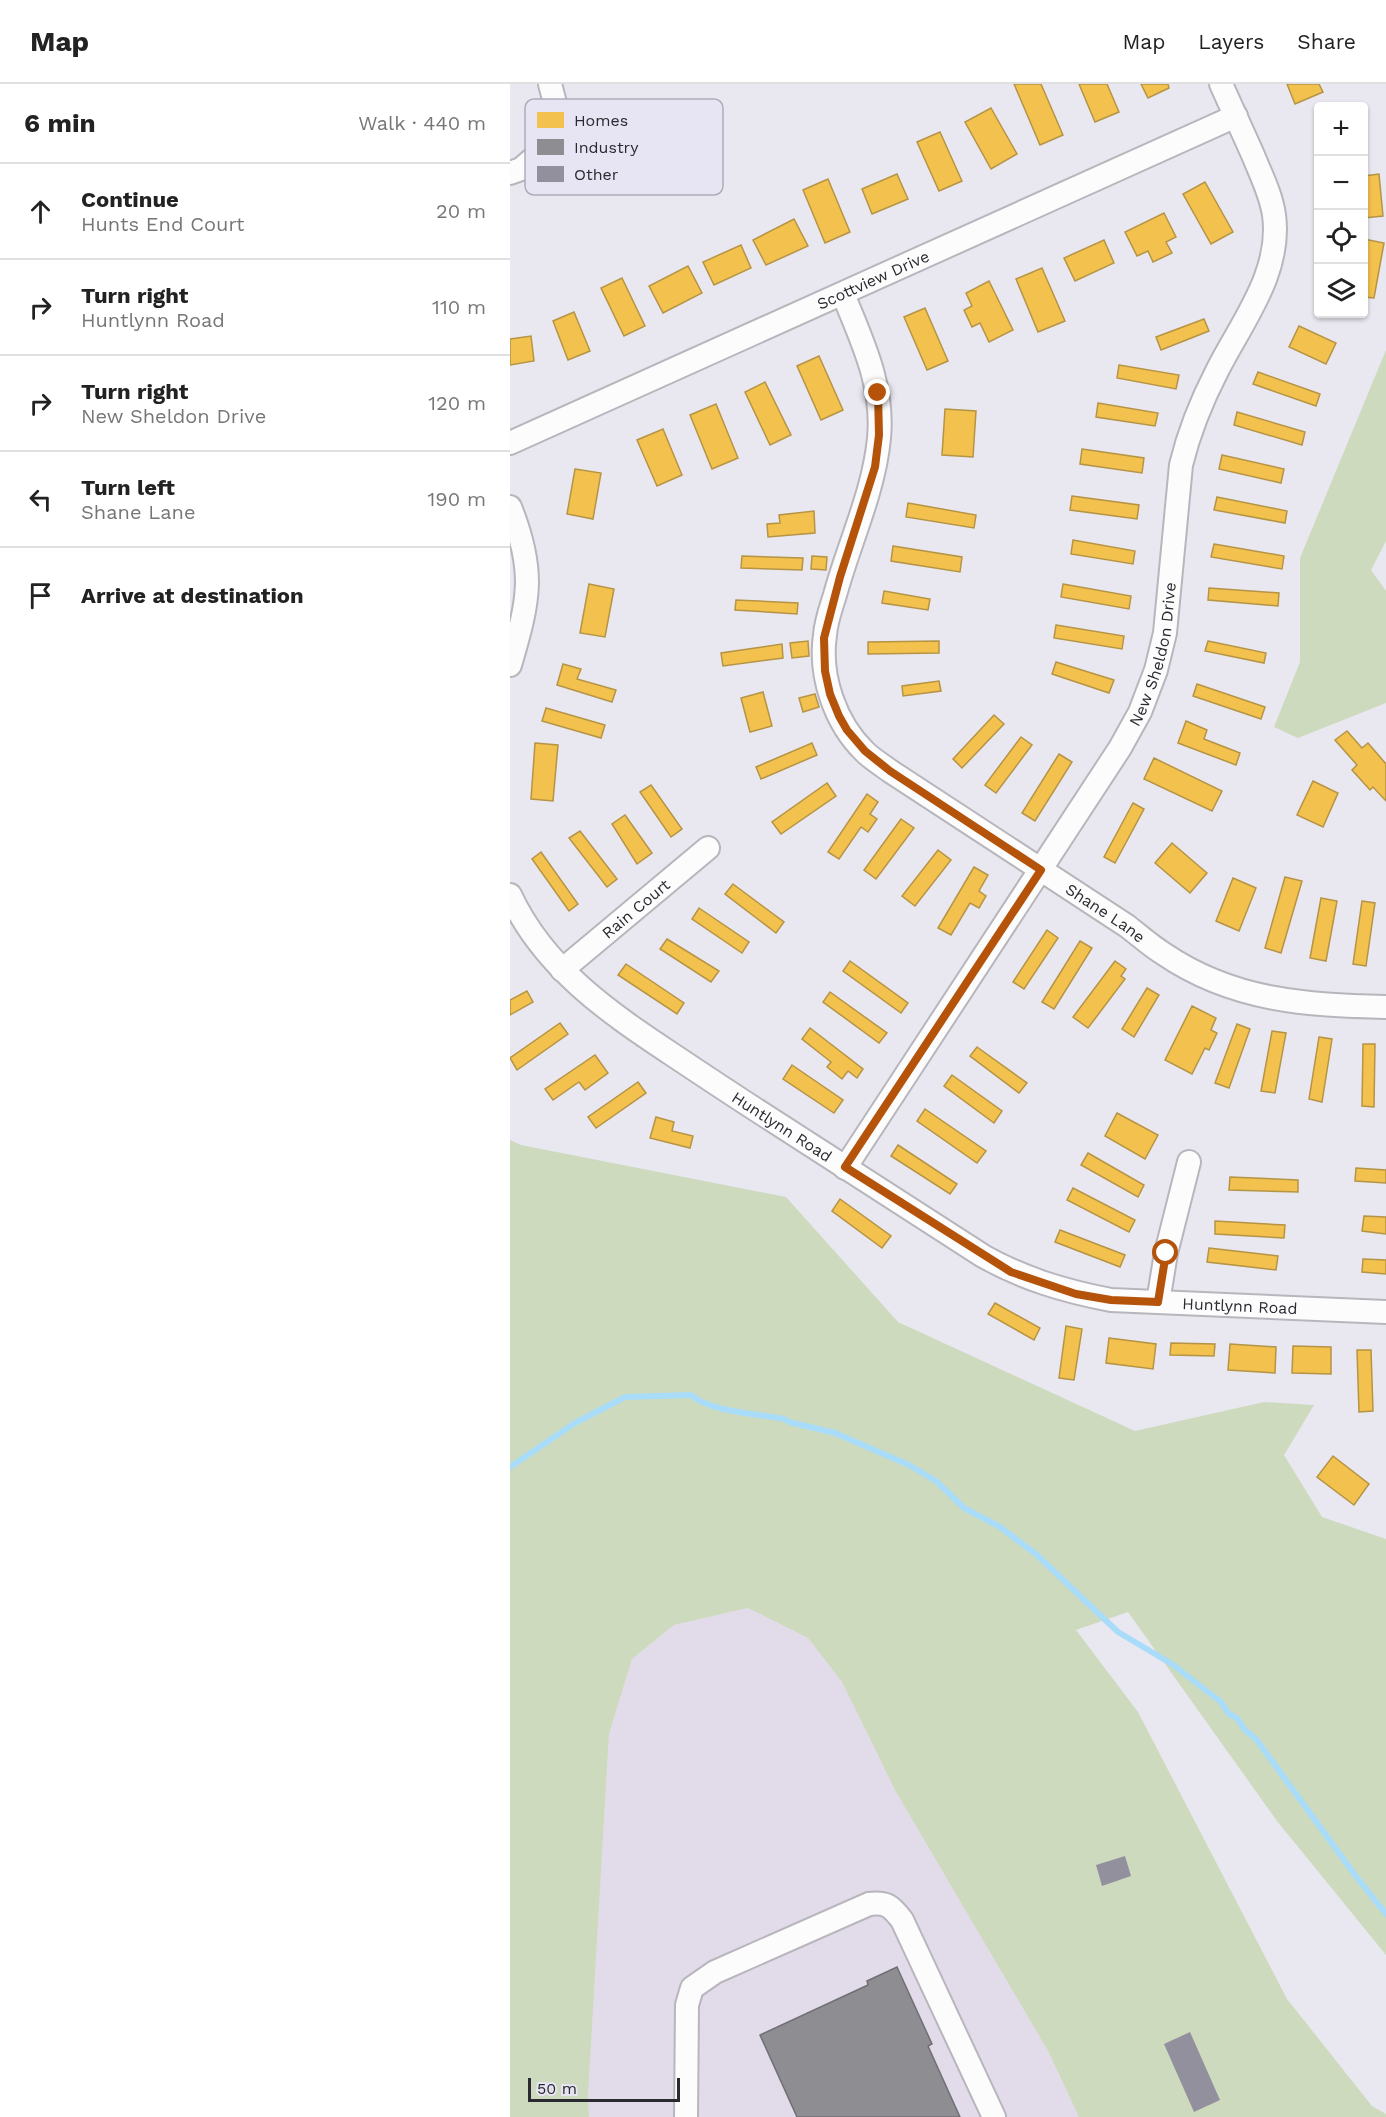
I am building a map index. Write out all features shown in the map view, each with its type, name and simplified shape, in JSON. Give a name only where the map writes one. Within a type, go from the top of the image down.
[{"type":"street","points":[[550,84],[554,99]]},
{"type":"street","name":"New Sheldon Drive","points":[[845,1167],[1120,748],[1140,712],[1152,680],[1165,633],[1181,465],[1186,442],[1197,412],[1267,275],[1273,250],[1274,214],[1268,189],[1221,84]]},
{"type":"street","name":"Scottview Drive","points":[[510,442],[1236,116]]},
{"type":"street","points":[[510,173],[525,166]]},
{"type":"street","name":"Shane Lane","points":[[843,294],[872,364],[878,393],[879,435],[875,467],[824,638],[825,671],[830,694],[843,723],[865,751],[890,771],[1127,926],[1165,955],[1190,970],[1264,998],[1324,1006],[1386,1007]]},
{"type":"street","points":[[510,507],[524,547],[528,575],[527,599],[510,665]]},
{"type":"street","name":"Rain Court","points":[[562,970],[708,848]]},
{"type":"street","name":"Huntlynn Road","points":[[510,895],[529,930],[544,951],[585,992],[629,1026],[1011,1272],[1076,1294],[1111,1300],[1386,1312]]},
{"type":"street","points":[[1158,1302],[1166,1253],[1189,1161]]},
{"type":"street","points":[[686,2117],[687,2005],[692,1988],[702,1980],[726,1968],[869,1904],[882,1902],[892,1908],[902,1920],[994,2117]]},
{"type":"shaded area","points":[[748,1608],[808,1638],[842,1682],[896,1792],[1048,2051],[1079,2117],[589,2117],[588,2097],[609,1734],[632,1659],[674,1625]]},
{"type":"green space","points":[[1386,350],[1386,541],[1371,570],[1386,591],[1386,703],[1298,738],[1274,727],[1300,662],[1300,558]]},
{"type":"green space","points":[[510,1140],[521,1145],[786,1197],[898,1322],[1135,1431],[1264,1402],[1314,1405],[1284,1455],[1322,1517],[1386,1539],[1386,1955],[1277,1821],[1128,1612],[1076,1630],[1138,1712],[1287,1999],[1372,2106],[1386,2114],[1386,2117],[1079,2117],[1048,2051],[896,1792],[842,1682],[808,1638],[748,1608],[674,1625],[632,1659],[609,1734],[588,2097],[589,2117],[510,2117]]},
{"type":"building: Homes","points":[[1014,84],[1041,84],[1063,135],[1040,145]]},
{"type":"building: Homes","points":[[1079,84],[1107,84],[1119,112],[1095,122]]},
{"type":"building: Homes","points":[[1141,84],[1168,84],[1169,88],[1148,98]]},
{"type":"building: Homes","points":[[1287,84],[1319,84],[1323,92],[1295,104]]},
{"type":"building: Homes","points":[[991,108],[1017,154],[991,169],[965,122]]},
{"type":"building: Homes","points":[[940,132],[962,181],[939,191],[917,142]]},
{"type":"building: Homes","points":[[897,174],[908,199],[872,214],[862,189]]},
{"type":"building: Homes","points":[[1379,174],[1383,216],[1368,218],[1368,175]]},
{"type":"building: Homes","points":[[828,179],[850,232],[825,243],[803,190]]},
{"type":"building: Homes","points":[[1205,182],[1233,232],[1211,244],[1183,194]]},
{"type":"building: Homes","points":[[1164,213],[1176,237],[1166,242],[1172,253],[1153,262],[1148,251],[1137,256],[1125,232]]},
{"type":"building: Homes","points":[[794,219],[808,246],[766,265],[753,240]]},
{"type":"building: Homes","points":[[1104,240],[1114,263],[1075,281],[1064,258]]},
{"type":"building: Homes","points":[[1368,240],[1384,243],[1374,298],[1368,297]]},
{"type":"building: Homes","points":[[741,245],[751,268],[714,285],[703,262]]},
{"type":"building: Homes","points":[[688,266],[702,293],[663,313],[649,286]]},
{"type":"building: Homes","points":[[1042,268],[1065,321],[1038,332],[1016,279]]},
{"type":"building: Homes","points":[[622,278],[645,326],[624,336],[601,288]]},
{"type":"building: Homes","points":[[989,281],[1013,330],[989,342],[980,323],[972,327],[964,310],[972,306],[966,293]]},
{"type":"building: Homes","points":[[925,308],[948,361],[927,370],[904,317]]},
{"type":"building: Homes","points":[[574,312],[590,351],[568,360],[553,321]]},
{"type":"building: Homes","points":[[1204,319],[1209,331],[1161,350],[1156,337]]},
{"type":"building: Homes","points":[[1299,326],[1336,343],[1326,364],[1289,347]]},
{"type":"building: Homes","points":[[531,336],[534,361],[510,365],[510,339]]},
{"type":"building: Homes","points":[[819,356],[843,410],[821,420],[797,366]]},
{"type":"building: Homes","points":[[1119,365],[1179,375],[1176,389],[1117,378]]},
{"type":"building: Homes","points":[[1258,372],[1320,394],[1316,406],[1253,384]]},
{"type":"building: Homes","points":[[765,382],[791,435],[770,445],[745,392]]},
{"type":"building: Homes","points":[[1098,403],[1158,413],[1155,426],[1096,417]]},
{"type":"building: Homes","points":[[716,404],[738,458],[712,469],[690,415]]},
{"type":"building: Homes","points":[[945,409],[976,411],[973,457],[942,455]]},
{"type":"building: Homes","points":[[1237,412],[1305,432],[1302,445],[1234,425]]},
{"type":"building: Homes","points":[[663,429],[682,475],[657,486],[637,440]]},
{"type":"building: Homes","points":[[1082,449],[1144,458],[1142,473],[1080,464]]},
{"type":"building: Homes","points":[[1222,455],[1284,469],[1281,483],[1219,469]]},
{"type":"building: Homes","points":[[575,469],[601,473],[593,519],[567,514]]},
{"type":"building: Homes","points":[[1072,496],[1139,505],[1137,519],[1070,510]]},
{"type":"building: Homes","points":[[1217,497],[1287,511],[1285,523],[1214,510]]},
{"type":"building: Homes","points":[[908,503],[976,515],[974,528],[906,517]]},
{"type":"building: Homes","points":[[814,511],[815,533],[768,537],[767,524],[780,523],[779,515]]},
{"type":"building: Homes","points":[[1073,540],[1135,551],[1133,564],[1071,554]]},
{"type":"building: Homes","points":[[1214,544],[1284,556],[1282,569],[1211,557]]},
{"type":"building: Homes","points":[[893,546],[962,557],[960,572],[891,561]]},
{"type":"building: Homes","points":[[742,556],[803,558],[802,570],[741,568]]},
{"type":"building: Homes","points":[[812,556],[827,557],[826,570],[811,569]]},
{"type":"building: Homes","points":[[589,584],[614,589],[605,637],[580,633]]},
{"type":"building: Homes","points":[[1063,584],[1131,596],[1129,609],[1061,597]]},
{"type":"building: Homes","points":[[1209,588],[1279,593],[1278,606],[1208,600]]},
{"type":"building: Homes","points":[[884,591],[930,599],[928,610],[882,603]]},
{"type":"building: Homes","points":[[736,600],[798,603],[797,614],[735,610]]},
{"type":"building: Homes","points":[[1056,625],[1124,636],[1122,649],[1054,638]]},
{"type":"building: Homes","points":[[808,641],[809,656],[792,658],[790,643]]},
{"type":"building: Homes","points":[[939,641],[939,653],[868,654],[868,642]]},
{"type":"building: Homes","points":[[1208,641],[1266,653],[1264,663],[1205,651]]},
{"type":"building: Homes","points":[[782,644],[783,658],[723,666],[721,653]]},
{"type":"building: Homes","points":[[1056,662],[1114,680],[1109,693],[1052,674]]},
{"type":"building: Homes","points":[[563,664],[581,669],[577,679],[616,690],[612,702],[557,685]]},
{"type":"building: Homes","points":[[939,681],[941,691],[903,696],[902,686]]},
{"type":"building: Homes","points":[[1197,684],[1265,707],[1261,719],[1193,696]]},
{"type":"building: Homes","points":[[763,692],[772,726],[750,732],[741,698]]},
{"type":"building: Homes","points":[[815,694],[819,707],[803,712],[799,698]]},
{"type":"building: Homes","points":[[546,708],[605,725],[601,738],[542,721]]},
{"type":"building: Homes","points":[[994,715],[1004,724],[962,768],[953,759]]},
{"type":"building: Homes","points":[[1186,721],[1207,730],[1204,739],[1240,753],[1236,765],[1178,743]]},
{"type":"building: Homes","points":[[1347,731],[1362,748],[1368,743],[1386,764],[1386,801],[1373,787],[1370,790],[1352,770],[1357,765],[1335,740]]},
{"type":"building: Homes","points":[[1021,737],[1032,745],[996,793],[985,785]]},
{"type":"building: Homes","points":[[535,743],[558,745],[553,801],[531,799]]},
{"type":"building: Homes","points":[[812,743],[817,755],[761,779],[756,767]]},
{"type":"building: Homes","points":[[1059,754],[1072,762],[1035,821],[1022,813]]},
{"type":"building: Homes","points":[[1154,758],[1222,791],[1212,811],[1144,779]]},
{"type":"building: Homes","points":[[1313,781],[1338,793],[1323,827],[1297,815]]},
{"type":"building: Homes","points":[[827,783],[836,796],[781,834],[772,822]]},
{"type":"building: Homes","points":[[651,785],[682,829],[671,837],[640,792]]},
{"type":"building: Homes","points":[[867,794],[878,802],[870,814],[877,819],[868,832],[861,827],[839,859],[828,852]]},
{"type":"building: Homes","points":[[1133,803],[1144,809],[1115,863],[1104,857]]},
{"type":"building: Homes","points":[[625,815],[652,853],[637,864],[612,824]]},
{"type":"building: Homes","points":[[901,819],[914,828],[876,879],[864,870]]},
{"type":"building: Homes","points":[[580,831],[617,879],[607,887],[569,838]]},
{"type":"building: Homes","points":[[1172,843],[1207,873],[1190,893],[1155,863]]},
{"type":"building: Homes","points":[[938,850],[951,860],[915,906],[902,896]]},
{"type":"building: Homes","points":[[541,852],[578,904],[569,911],[532,859]]},
{"type":"building: Homes","points":[[974,867],[988,875],[979,891],[986,896],[979,908],[970,903],[951,935],[938,928]]},
{"type":"building: Homes","points":[[1285,877],[1302,881],[1281,953],[1265,948]]},
{"type":"building: Homes","points":[[1233,878],[1256,888],[1239,931],[1216,921]]},
{"type":"building: Homes","points":[[733,884],[784,922],[776,933],[725,894]]},
{"type":"building: Homes","points":[[1321,898],[1337,901],[1326,961],[1310,958]]},
{"type":"building: Homes","points":[[1362,901],[1375,903],[1366,966],[1353,964]]},
{"type":"building: Homes","points":[[699,908],[749,942],[742,953],[692,919]]},
{"type":"building: Homes","points":[[1047,930],[1058,938],[1024,989],[1013,982]]},
{"type":"building: Homes","points":[[667,939],[719,971],[711,982],[660,949]]},
{"type":"building: Homes","points":[[1080,941],[1092,948],[1054,1009],[1042,1002]]},
{"type":"building: Homes","points":[[850,961],[908,1003],[901,1013],[843,971]]},
{"type":"building: Homes","points":[[1115,961],[1126,969],[1121,976],[1125,979],[1088,1028],[1073,1017]]},
{"type":"building: Homes","points":[[626,964],[684,1003],[677,1014],[618,975]]},
{"type":"building: Homes","points":[[1147,988],[1159,995],[1134,1037],[1122,1029]]},
{"type":"building: Homes","points":[[527,991],[533,1002],[510,1015],[510,1000]]},
{"type":"building: Homes","points":[[830,992],[887,1033],[879,1043],[823,1002]]},
{"type":"building: Homes","points":[[1192,1006],[1216,1018],[1211,1030],[1217,1033],[1209,1050],[1205,1048],[1192,1074],[1165,1060]]},
{"type":"building: Homes","points":[[560,1023],[568,1034],[517,1070],[510,1058]]},
{"type":"building: Homes","points":[[1237,1024],[1250,1029],[1229,1088],[1215,1083]]},
{"type":"building: Homes","points":[[810,1028],[863,1069],[857,1078],[848,1071],[842,1079],[827,1067],[831,1062],[802,1039]]},
{"type":"building: Homes","points":[[1272,1031],[1286,1033],[1275,1093],[1261,1091]]},
{"type":"building: Homes","points":[[1319,1037],[1332,1039],[1322,1102],[1309,1099]]},
{"type":"building: Homes","points":[[1363,1044],[1375,1044],[1374,1107],[1362,1106]]},
{"type":"building: Homes","points":[[977,1047],[1027,1083],[1019,1093],[970,1056]]},
{"type":"building: Homes","points":[[595,1055],[608,1073],[585,1090],[579,1082],[553,1100],[545,1089]]},
{"type":"building: Homes","points":[[792,1065],[843,1100],[834,1113],[783,1079]]},
{"type":"building: Homes","points":[[952,1075],[1002,1111],[994,1123],[944,1086]]},
{"type":"building: Homes","points":[[638,1082],[646,1093],[596,1128],[588,1117]]},
{"type":"building: Homes","points":[[925,1109],[986,1151],[977,1163],[917,1121]]},
{"type":"building: Homes","points":[[1117,1113],[1158,1135],[1145,1159],[1105,1136]]},
{"type":"building: Homes","points":[[656,1117],[674,1122],[672,1131],[693,1136],[690,1148],[650,1138]]},
{"type":"building: Homes","points":[[898,1145],[957,1184],[950,1194],[891,1156]]},
{"type":"building: Homes","points":[[1088,1153],[1144,1185],[1138,1197],[1081,1165]]},
{"type":"building: Homes","points":[[1356,1168],[1386,1170],[1386,1183],[1355,1181]]},
{"type":"building: Homes","points":[[1230,1177],[1298,1180],[1298,1192],[1229,1190]]},
{"type":"building: Homes","points":[[1073,1188],[1135,1220],[1129,1232],[1067,1200]]},
{"type":"building: Homes","points":[[840,1199],[891,1236],[882,1248],[832,1211]]},
{"type":"building: Homes","points":[[1364,1216],[1386,1217],[1386,1234],[1362,1231]]},
{"type":"building: Homes","points":[[1215,1221],[1285,1225],[1284,1238],[1215,1234]]},
{"type":"building: Homes","points":[[1060,1230],[1125,1255],[1120,1267],[1055,1242]]},
{"type":"building: Homes","points":[[1209,1248],[1278,1256],[1276,1270],[1207,1262]]},
{"type":"building: Homes","points":[[1363,1259],[1386,1260],[1386,1274],[1362,1272]]},
{"type":"building: Homes","points":[[995,1303],[1040,1328],[1034,1340],[988,1314]]},
{"type":"building: Homes","points":[[1066,1326],[1082,1329],[1074,1380],[1059,1378]]},
{"type":"building: Homes","points":[[1109,1338],[1156,1344],[1153,1369],[1106,1363]]},
{"type":"building: Homes","points":[[1171,1343],[1215,1344],[1214,1356],[1170,1355]]},
{"type":"building: Homes","points":[[1230,1344],[1276,1347],[1275,1373],[1228,1370]]},
{"type":"building: Homes","points":[[1293,1346],[1331,1347],[1331,1374],[1292,1373]]},
{"type":"building: Homes","points":[[1357,1350],[1371,1350],[1373,1411],[1359,1412]]},
{"type":"building: Homes","points":[[1333,1456],[1369,1484],[1354,1505],[1317,1477]]},
{"type":"building: Industry","points":[[897,1967],[932,2044],[928,2046],[960,2117],[797,2117],[760,2035],[868,1985],[867,1981]]},
{"type":"building: Other","points":[[1125,1856],[1131,1876],[1102,1886],[1096,1865]]},
{"type":"building: Other","points":[[1190,2032],[1220,2100],[1194,2112],[1164,2044]]},
{"type":"waterway","points":[[510,1467],[575,1423],[625,1397],[691,1395],[699,1401],[722,1409],[784,1419],[835,1433],[909,1465],[936,1481],[964,1508],[1000,1527],[1037,1555],[1118,1632],[1172,1664],[1221,1702],[1229,1714],[1237,1718],[1245,1730],[1256,1739],[1386,1914]]},
{"type":"route","points":[[878,393],[879,435],[875,467],[826,625],[825,671],[830,694],[847,730],[865,751],[890,771],[1041,870],[845,1167],[982,1256],[1011,1272],[1076,1294],[1111,1300],[1158,1302],[1166,1253]]}]
